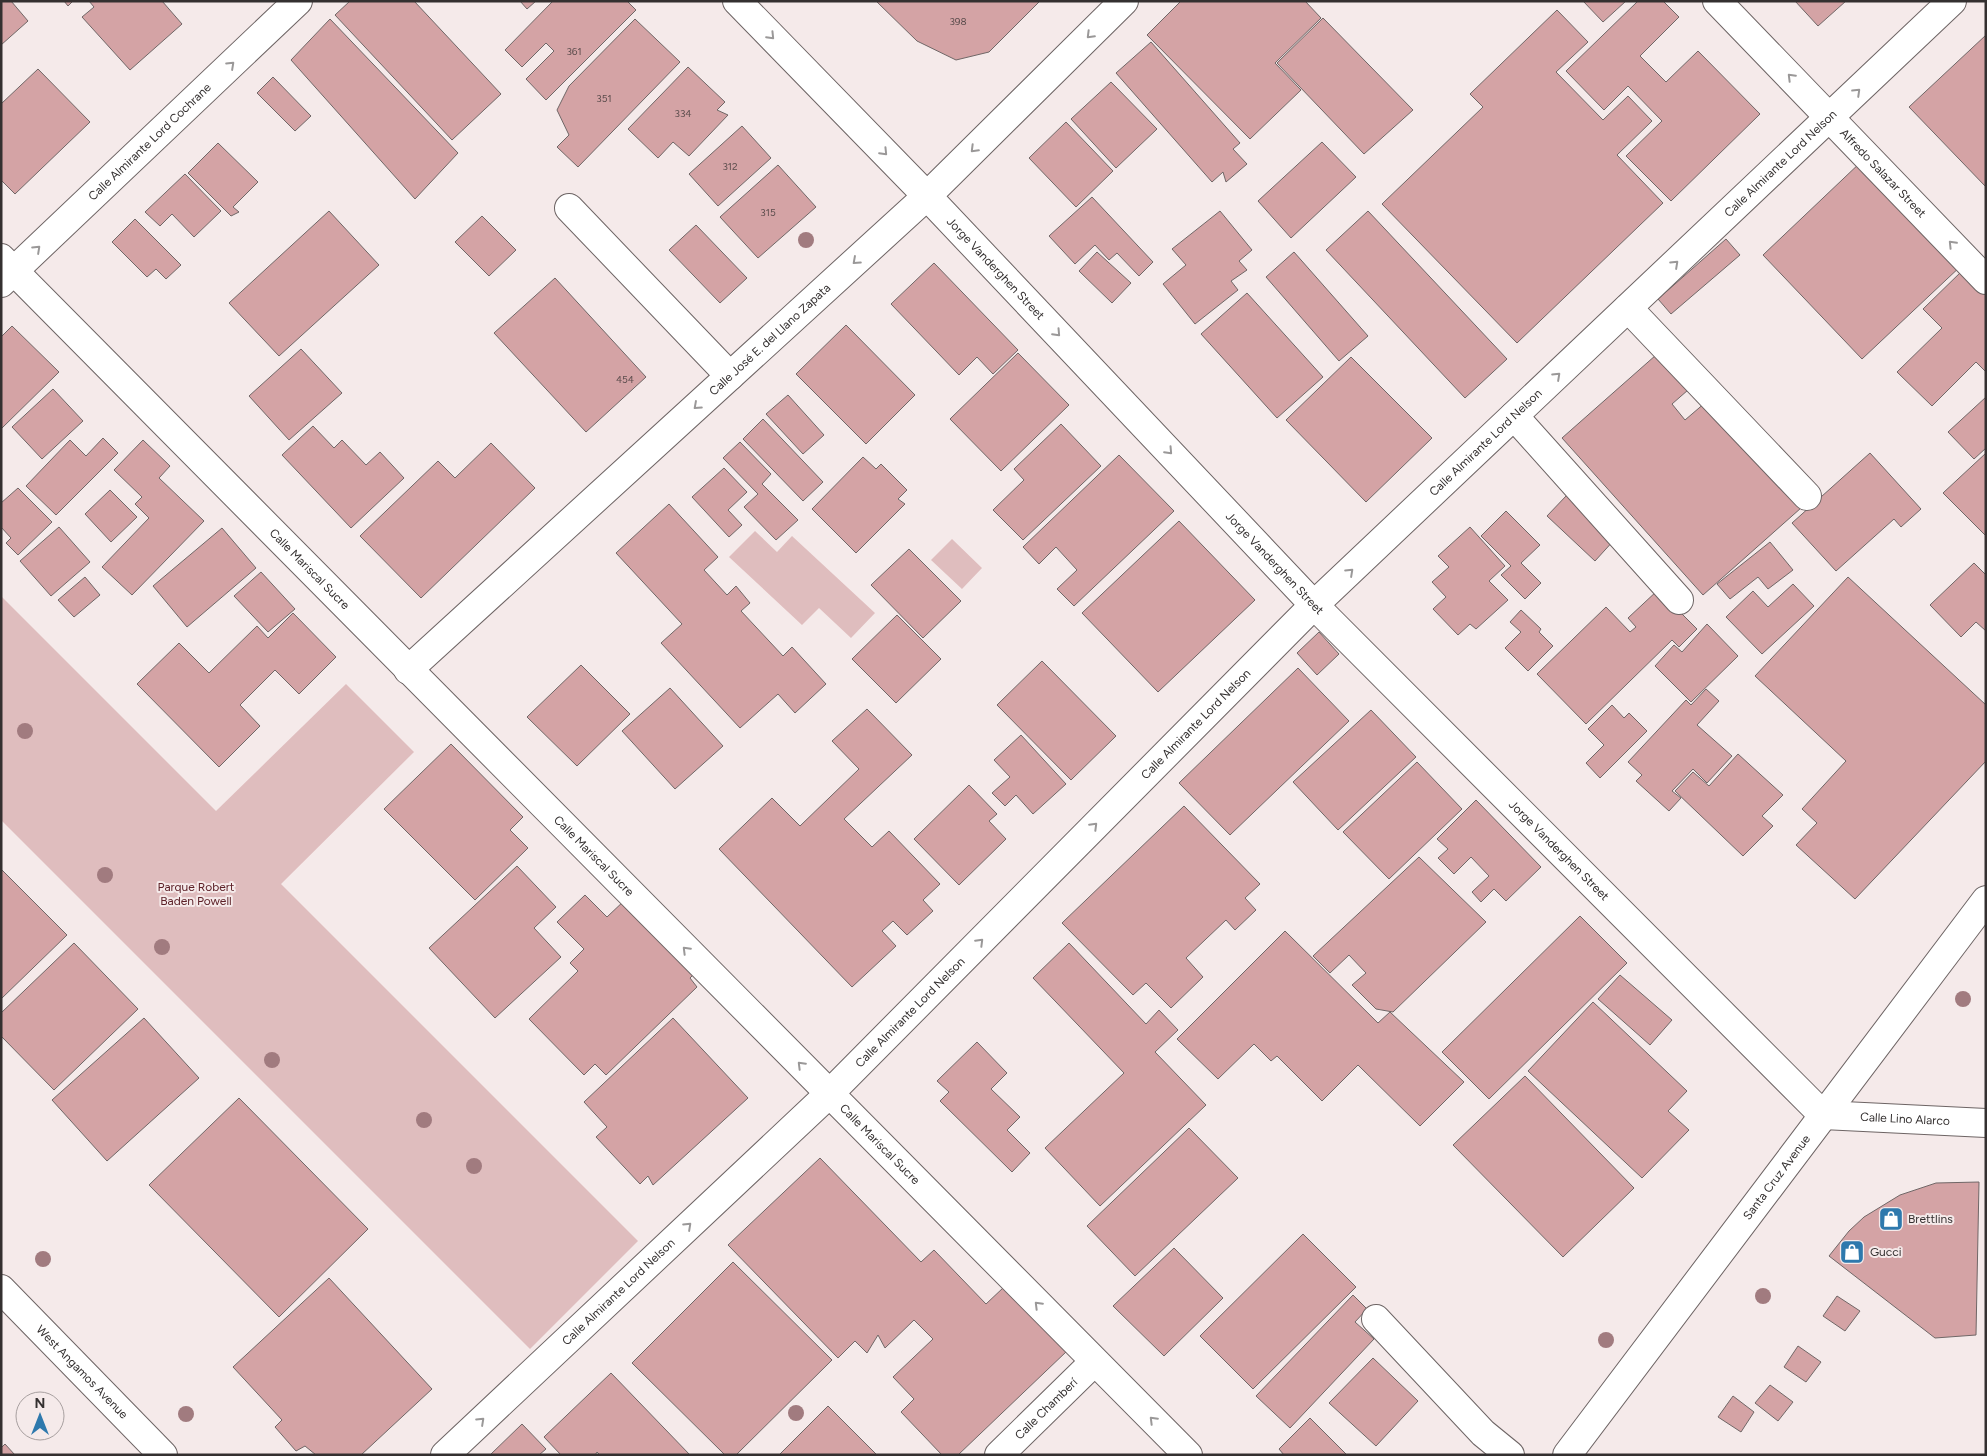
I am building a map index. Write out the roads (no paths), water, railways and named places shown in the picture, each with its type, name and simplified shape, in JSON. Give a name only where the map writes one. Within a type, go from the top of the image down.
[{"type":"street","name":"Calle Almirante Lord Cochrane","points":[[5,271],[298,1]]},
{"type":"street","name":"Jorge Vanderghen Street","points":[[737,1],[927,196],[1314,605],[1823,1115]]},
{"type":"street","name":"Calle José E. del Llano Zapata","points":[[408,670],[927,196],[1124,1]]},
{"type":"street","name":"Alfredo Salazar Street","points":[[1717,1],[1831,117],[1986,280]]},
{"type":"street","name":"Calle Almirante Lord Nelson","points":[[445,1455],[829,1094],[1314,605],[1952,1]]},
{"type":"street","points":[[569,208],[730,376]]},
{"type":"street","name":"Calle Mariscal Sucre","points":[[5,271],[408,670],[1188,1455]]},
{"type":"street","points":[[1628,308],[1807,496]]},
{"type":"street","points":[[1514,416],[1679,600]]},
{"type":"street","name":"Santa Cruz Avenue","points":[[1567,1455],[1986,900]]},
{"type":"street","name":"Calle Lino Alarco","points":[[1823,1115],[1986,1123]]},
{"type":"street","name":"West Angamos Avenue","points":[[1,1290],[163,1455]]},
{"type":"street","points":[[1376,1319],[1483,1433],[1510,1455]]},
{"type":"street","name":"Calle Chamberí","points":[[999,1455],[1094,1362]]},
{"type":"place","name":"Brettlins","points":[[1891,1219]]},
{"type":"place","name":"Gucci","points":[[1852,1252]]},
{"type":"park label","name":"Parque Robert Baden Powell","points":[[196,894]]}]
